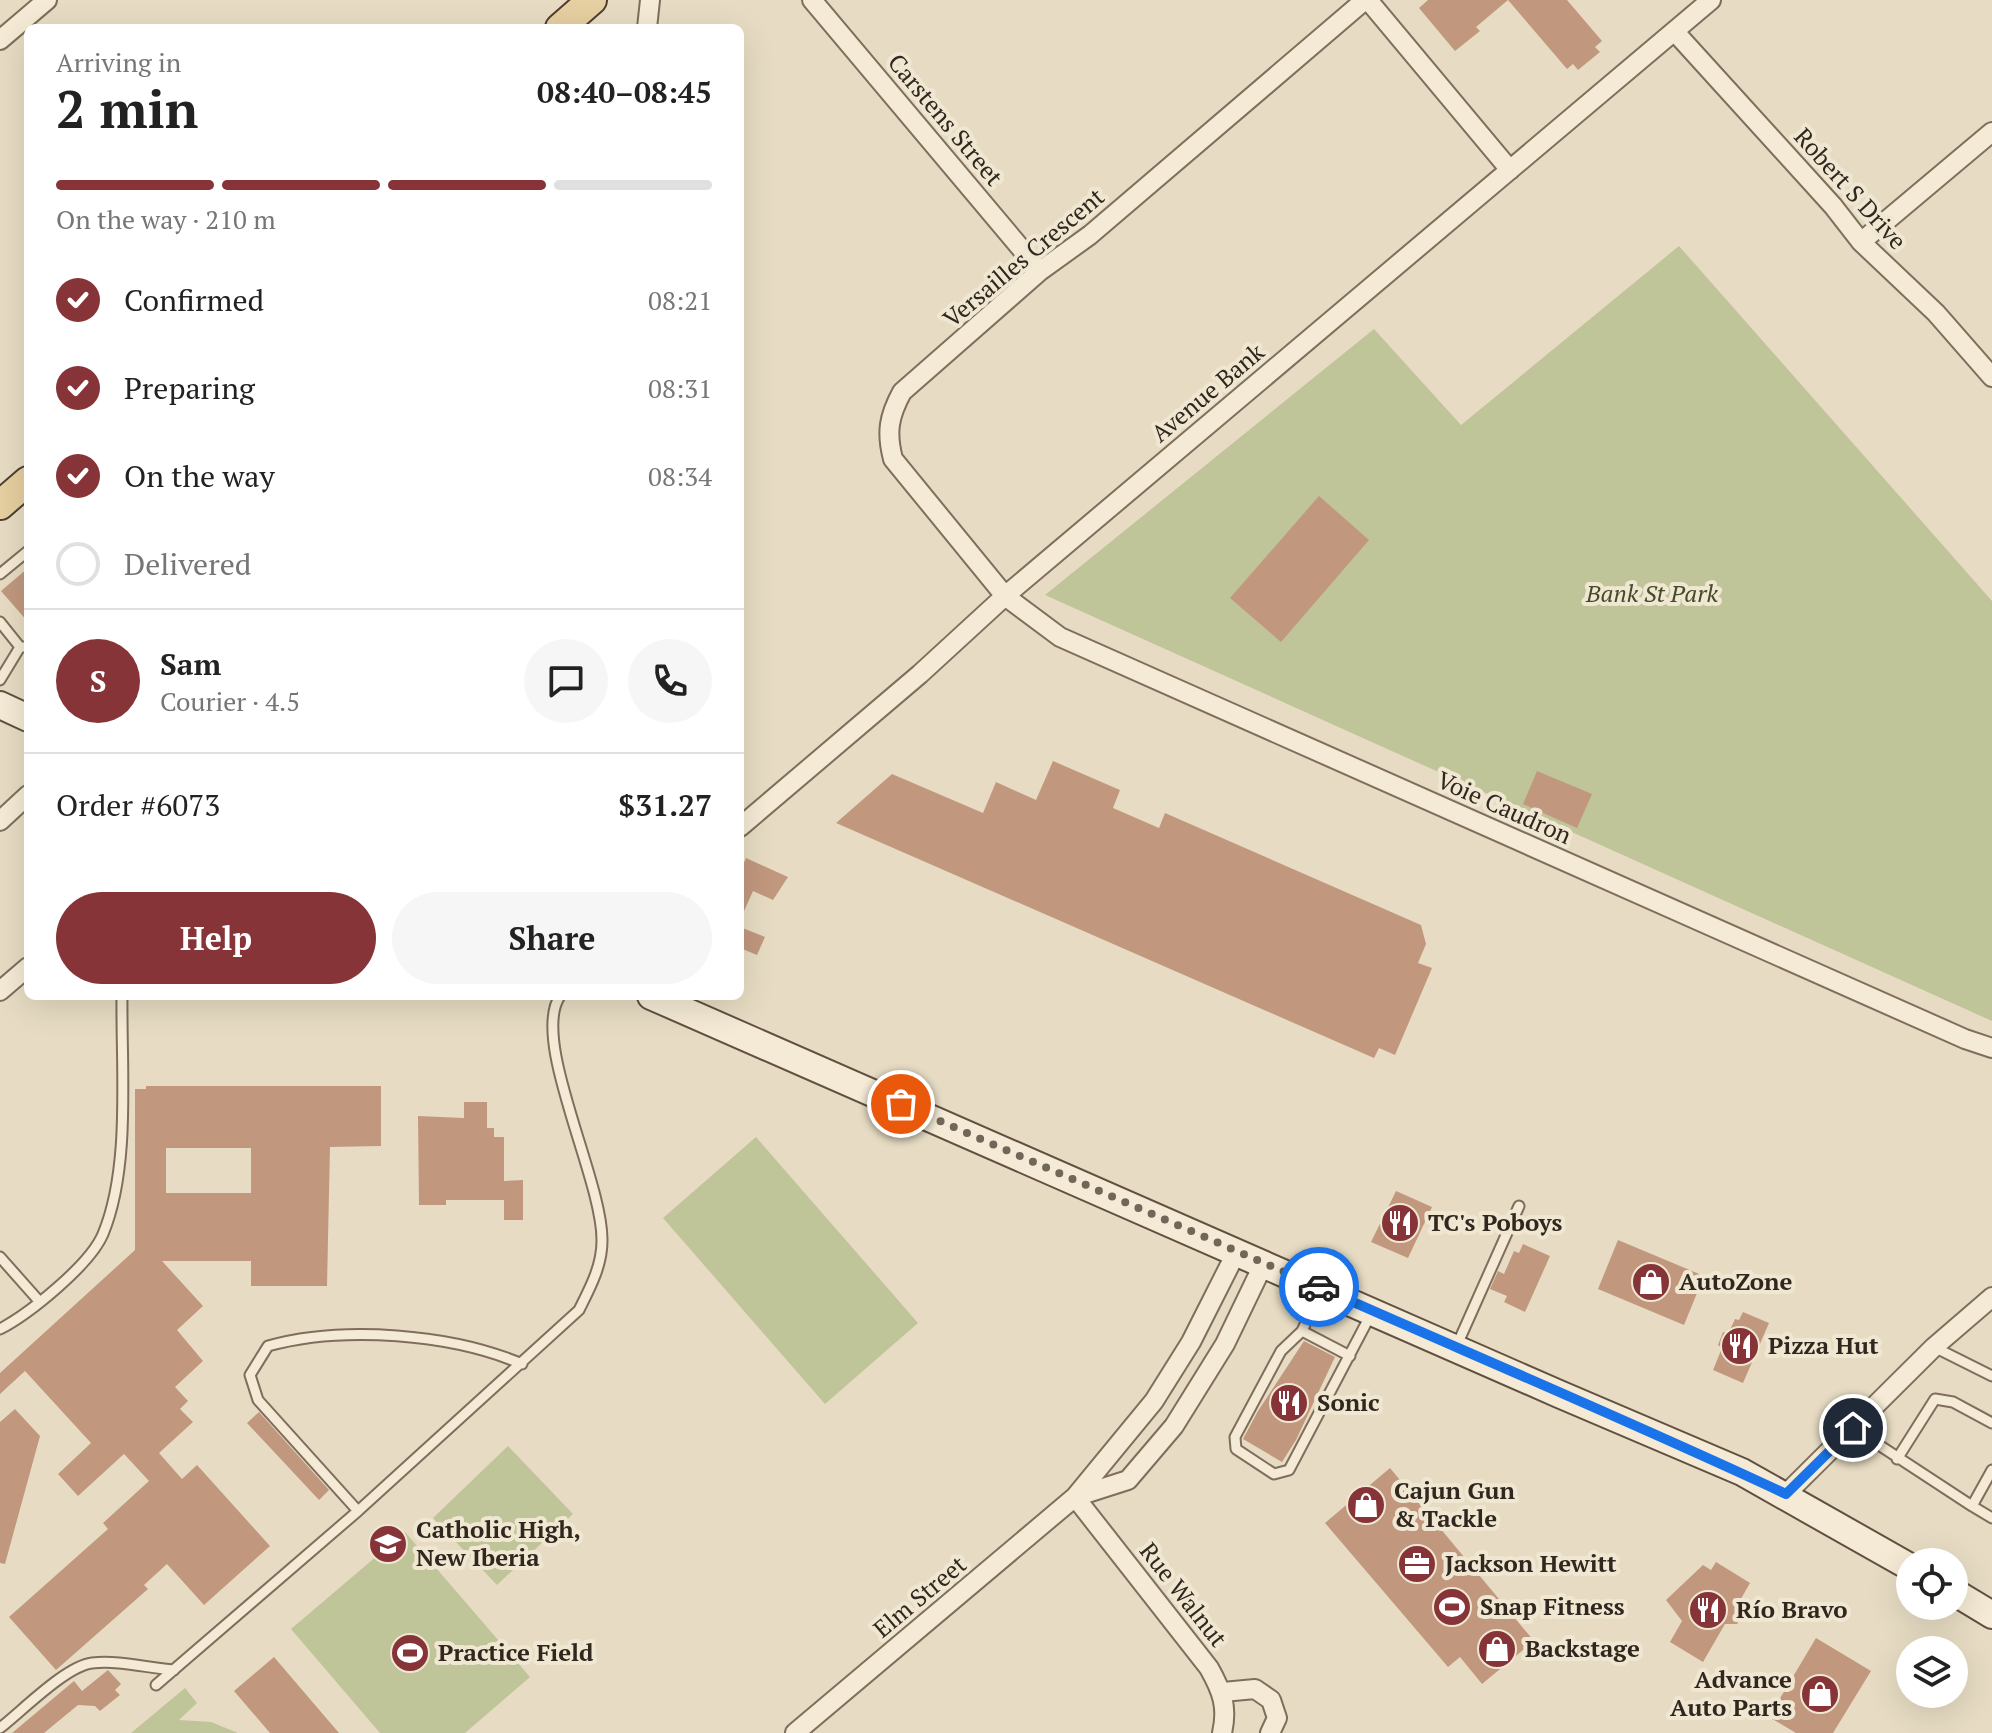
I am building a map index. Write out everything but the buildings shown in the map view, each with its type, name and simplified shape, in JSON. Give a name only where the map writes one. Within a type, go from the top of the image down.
[{"type":"main road","points":[[565,24],[592,0]]},
{"type":"main road","points":[[0,505],[24,484]]},
{"type":"main road","points":[[0,705],[24,716]]},
{"type":"main road","points":[[660,1000],[1668,1438],[1786,1494],[1896,1559]]},
{"type":"main road","points":[[1968,1600],[1992,1615]]},
{"type":"street","points":[[0,40],[47,0]]},
{"type":"street","points":[[647,24],[650,0]]},
{"type":"street","name":"Carstens Street","points":[[812,0],[1040,271]]},
{"type":"street","points":[[1367,0],[1510,170]]},
{"type":"street","name":"Versailles Crescent","points":[[1005,596],[893,459],[887,436],[891,412],[902,392],[1040,271],[1090,235],[1367,0]]},
{"type":"street","name":"Avenue Bank","points":[[744,824],[920,674],[1005,596],[1708,1]]},
{"type":"street","name":"Robert S Drive","points":[[1675,32],[1861,242],[1936,313],[1992,377]]},
{"type":"street","points":[[1861,242],[1992,132]]},
{"type":"street","name":"Voie Caudron","points":[[1005,596],[1060,637],[1950,1033],[1992,1048]]},
{"type":"street","points":[[0,821],[24,799]]},
{"type":"street","points":[[0,991],[24,970]]},
{"type":"street","name":"Elm Street","points":[[795,1733],[1075,1497],[1154,1401],[1191,1342],[1237,1251]]},
{"type":"street","name":"Elm Street","points":[[1075,1497],[1128,1480],[1174,1426],[1225,1344],[1264,1263]]},
{"type":"street","points":[[1786,1494],[1934,1347],[1992,1297]]},
{"type":"street","name":"Rue Walnut","points":[[1075,1497],[1209,1668],[1223,1692]]},
{"type":"street","points":[[1222,1733],[1226,1716],[1223,1692],[1255,1689],[1271,1700],[1277,1718],[1270,1733]]},
{"type":"lane","points":[[0,574],[24,554]]},
{"type":"lane","points":[[0,622],[24,647],[0,680]]},
{"type":"lane","points":[[0,1329],[21,1318],[102,1238],[112,1207],[120,1144],[122,1000]]},
{"type":"lane","points":[[156,1685],[358,1511],[579,1310],[594,1280],[602,1242],[592,1179],[550,1028],[559,1000]]},
{"type":"lane","points":[[1456,1348],[1519,1206]]},
{"type":"lane","points":[[0,1257],[39,1301]]},
{"type":"lane","points":[[1322,1289],[1302,1331],[1281,1351],[1235,1437],[1236,1449],[1274,1474],[1289,1470],[1373,1311]]},
{"type":"lane","points":[[1302,1331],[1350,1356]]},
{"type":"lane","points":[[358,1511],[258,1400],[250,1375],[268,1346],[293,1339],[407,1338],[493,1352],[522,1364]]},
{"type":"lane","points":[[1934,1347],[1992,1376]]},
{"type":"lane","points":[[1897,1459],[1935,1399],[1953,1402],[1992,1423]]},
{"type":"lane","points":[[1853,1428],[1992,1518]]},
{"type":"lane","points":[[1972,1506],[1992,1470]]},
{"type":"lane","points":[[0,1728],[74,1670],[89,1663],[122,1663],[174,1670]]},
{"type":"green space","name":"Bank St Park","points":[[1679,246],[1992,601],[1992,1021],[1045,595],[1374,329],[1461,425]]},
{"type":"green space","points":[[756,1137],[918,1323],[825,1404],[663,1218]]},
{"type":"green space","points":[[508,1446],[573,1514],[497,1585],[433,1518]]},
{"type":"green space","name":"Practice Field","points":[[405,1532],[530,1677],[465,1733],[380,1733],[291,1629]]},
{"type":"green space","points":[[185,1688],[197,1703],[179,1720],[211,1722],[238,1733],[131,1733]]},
{"type":"way so far","points":[[901,1104],[1319,1287]]},
{"type":"place","name":"TC's Poboys","points":[[1400,1223]]},
{"type":"place","name":"AutoZone","points":[[1651,1282]]},
{"type":"place","name":"Pizza Hut","points":[[1740,1346]]},
{"type":"place","name":"Sonic","points":[[1289,1403]]},
{"type":"place","name":"Cajun Gun & Tackle","points":[[1366,1505]]},
{"type":"place","name":"Catholic High, New Iberia","points":[[388,1544]]},
{"type":"place","name":"Jackson Hewitt","points":[[1417,1564]]},
{"type":"place","name":"Snap Fitness","points":[[1452,1607]]},
{"type":"place","name":"Río Bravo","points":[[1708,1610]]},
{"type":"place","name":"Backstage","points":[[1497,1649]]},
{"type":"place","name":"Practice Field","points":[[410,1653]]},
{"type":"place","name":"Advance Auto Parts","points":[[1820,1694]]},
{"type":"route","points":[[1319,1287],[1559,1394],[1668,1438],[1786,1494],[1853,1428]]}]
